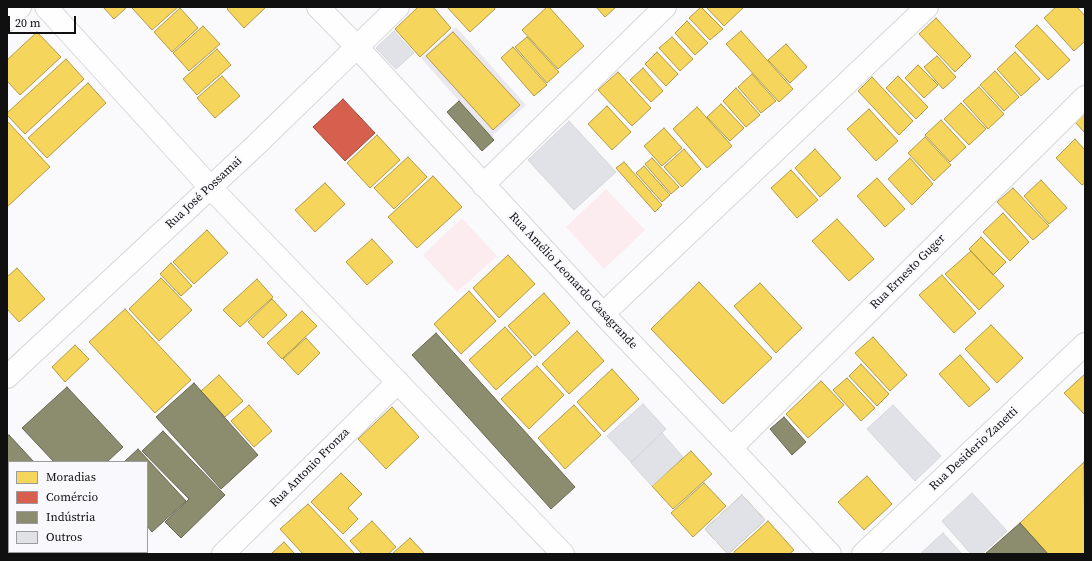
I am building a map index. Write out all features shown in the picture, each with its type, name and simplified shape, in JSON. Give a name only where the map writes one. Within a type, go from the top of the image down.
[{"type":"street","points":[[7,20],[20,7]]},
{"type":"street","points":[[46,7],[210,187],[563,554]]},
{"type":"street","name":"Rua Amélio Leonardo Casagrande","points":[[318,7],[357,46],[603,314],[830,554]]},
{"type":"street","name":"Rua José Possamai","points":[[7,377],[256,145],[398,7]]},
{"type":"street","points":[[483,185],[665,7]]},
{"type":"street","points":[[603,314],[928,7]]},
{"type":"street","name":"Rua Ernesto Guger","points":[[731,448],[1085,97]]},
{"type":"street","name":"Rua Desiderio Zanetti","points":[[863,554],[1085,344]]},
{"type":"street","name":"Rua Antonio Fronza","points":[[223,554],[398,382]]},
{"type":"shaded area","points":[[456,27],[526,105],[491,137],[421,58]]},
{"type":"shaded area","points":[[606,189],[645,230],[604,269],[566,227]]},
{"type":"shaded area","points":[[462,218],[497,256],[457,292],[423,255]]},
{"type":"building: Moradias","points":[[103,7],[127,7],[114,19]]},
{"type":"building: Moradias","points":[[178,7],[152,30],[132,8]]},
{"type":"building: Moradias","points":[[229,7],[266,7],[244,28],[227,9]]},
{"type":"building: Moradias","points":[[418,7],[433,7],[451,28],[420,57],[395,29]]},
{"type":"building: Moradias","points":[[447,7],[494,7],[495,9],[470,32]]},
{"type":"building: Moradias","points":[[547,7],[549,7],[584,46],[558,69],[522,30]]},
{"type":"building: Moradias","points":[[596,7],[616,7],[605,17]]},
{"type":"building: Moradias","points":[[701,7],[723,29],[710,40],[689,18]]},
{"type":"building: Moradias","points":[[706,7],[744,7],[724,26]]},
{"type":"building: Moradias","points":[[1056,7],[1077,7],[1085,16],[1085,41],[1074,51],[1044,18]]},
{"type":"building: Moradias","points":[[180,8],[198,28],[172,52],[154,32]]},
{"type":"building: Moradias","points":[[936,18],[971,56],[955,72],[919,34]]},
{"type":"building: Moradias","points":[[687,21],[708,43],[695,55],[675,33]]},
{"type":"building: Moradias","points":[[1037,25],[1070,60],[1048,80],[1015,46]]},
{"type":"building: Moradias","points":[[203,26],[220,44],[189,71],[173,53]]},
{"type":"building: Moradias","points":[[741,31],[793,89],[779,102],[726,44]]},
{"type":"building: Moradias","points":[[37,32],[61,57],[20,95],[7,81],[7,60]]},
{"type":"building: Moradias","points":[[453,32],[520,105],[493,130],[426,56]]},
{"type":"building: Moradias","points":[[527,37],[559,72],[547,83],[515,47]]},
{"type":"building: Moradias","points":[[672,37],[693,59],[680,71],[659,48]]},
{"type":"building: Moradias","points":[[786,44],[807,67],[790,83],[768,60]]},
{"type":"building: Moradias","points":[[513,47],[547,85],[534,96],[501,58]]},
{"type":"building: Moradias","points":[[217,49],[231,65],[197,95],[183,79]]},
{"type":"building: Moradias","points":[[657,52],[678,74],[666,86],[645,64]]},
{"type":"building: Moradias","points":[[1015,52],[1040,79],[1021,96],[997,69]]},
{"type":"building: Moradias","points":[[937,56],[956,77],[943,89],[924,67]]},
{"type":"building: Moradias","points":[[66,59],[84,79],[25,134],[7,115],[7,113]]},
{"type":"building: Moradias","points":[[918,65],[938,85],[924,98],[905,78]]},
{"type":"building: Moradias","points":[[643,68],[663,91],[651,102],[630,80]]},
{"type":"building: Moradias","points":[[995,71],[1019,97],[1004,111],[980,85]]},
{"type":"building: Moradias","points":[[618,72],[651,108],[632,126],[598,90]]},
{"type":"building: Moradias","points":[[752,74],[776,101],[761,113],[738,87]]},
{"type":"building: Moradias","points":[[222,76],[240,96],[215,118],[197,98]]},
{"type":"building: Moradias","points":[[898,76],[928,107],[916,119],[886,88]]},
{"type":"building: Moradias","points":[[872,77],[913,121],[899,135],[858,91]]},
{"type":"building: Moradias","points":[[88,83],[106,103],[47,158],[28,138]]},
{"type":"building: Moradias","points":[[979,87],[1004,114],[988,129],[963,101]]},
{"type":"building: Moradias","points":[[736,88],[760,115],[746,127],[723,101]]},
{"type":"building: Moradias","points":[[961,103],[986,129],[969,145],[944,119]]},
{"type":"building: Moradias","points":[[721,104],[744,128],[730,141],[707,117]]},
{"type":"building: Moradias","points":[[607,106],[631,132],[612,150],[588,124]]},
{"type":"building: Moradias","points":[[697,107],[732,146],[707,168],[673,129]]},
{"type":"building: Moradias","points":[[869,109],[898,141],[876,161],[847,129]]},
{"type":"building: Moradias","points":[[1085,113],[1085,133],[1075,122]]},
{"type":"building: Moradias","points":[[941,120],[966,147],[950,162],[925,135]]},
{"type":"building: Moradias","points":[[7,121],[50,167],[7,207]]},
{"type":"building: Moradias","points":[[567,127],[608,172],[574,203],[533,158]]},
{"type":"building: Moradias","points":[[664,128],[682,148],[662,166],[644,146]]},
{"type":"building: Moradias","points":[[377,135],[400,160],[370,188],[347,163]]},
{"type":"building: Moradias","points":[[925,137],[951,165],[934,181],[908,153]]},
{"type":"building: Moradias","points":[[1075,139],[1085,150],[1085,183],[1082,185],[1056,158]]},
{"type":"building: Moradias","points":[[684,149],[701,169],[682,187],[664,167]]},
{"type":"building: Moradias","points":[[815,149],[841,178],[820,197],[795,168]]},
{"type":"building: Moradias","points":[[408,157],[427,177],[394,209],[374,188]]},
{"type":"building: Moradias","points":[[652,158],[679,187],[671,194],[645,164]]},
{"type":"building: Moradias","points":[[910,158],[933,184],[912,205],[888,179]]},
{"type":"building: Moradias","points":[[624,162],[662,205],[655,212],[616,168]]},
{"type":"building: Moradias","points":[[644,166],[670,195],[662,202],[636,173]]},
{"type":"building: Moradias","points":[[791,170],[818,200],[797,218],[771,188]]},
{"type":"building: Moradias","points":[[433,176],[462,207],[417,248],[388,217]]},
{"type":"building: Moradias","points":[[877,178],[905,209],[885,227],[857,196]]},
{"type":"building: Moradias","points":[[1041,180],[1067,208],[1049,224],[1024,196]]},
{"type":"building: Moradias","points":[[325,183],[345,204],[315,232],[295,210]]},
{"type":"building: Moradias","points":[[1013,188],[1049,226],[1033,240],[997,202]]},
{"type":"building: Moradias","points":[[1003,213],[1029,242],[1010,261],[983,232]]},
{"type":"building: Moradias","points":[[837,219],[874,259],[849,281],[812,241]]},
{"type":"building: Moradias","points":[[207,230],[228,253],[194,284],[173,262]]},
{"type":"building: Moradias","points":[[981,237],[1006,262],[993,275],[969,249]]},
{"type":"building: Moradias","points":[[372,239],[393,262],[367,285],[346,262]]},
{"type":"building: Moradias","points":[[971,251],[1004,286],[979,310],[945,274]]},
{"type":"building: Moradias","points":[[508,255],[535,284],[499,318],[473,288]]},
{"type":"building: Moradias","points":[[171,263],[192,286],[181,296],[160,274]]},
{"type":"building: Moradias","points":[[17,268],[45,299],[19,322],[7,309],[7,277]]},
{"type":"building: Moradias","points":[[942,275],[976,313],[954,333],[919,295]]},
{"type":"building: Moradias","points":[[161,278],[192,310],[159,341],[129,309]]},
{"type":"building: Moradias","points":[[257,279],[273,297],[240,327],[223,310]]},
{"type":"building: Moradias","points":[[699,282],[772,358],[723,404],[651,329]]},
{"type":"building: Moradias","points":[[760,283],[802,328],[776,353],[734,306]]},
{"type":"building: Moradias","points":[[469,291],[496,321],[461,354],[434,324]]},
{"type":"building: Moradias","points":[[544,293],[570,323],[535,356],[508,326]]},
{"type":"building: Moradias","points":[[272,299],[287,315],[263,338],[248,322]]},
{"type":"building: Moradias","points":[[125,309],[191,380],[155,413],[89,342]]},
{"type":"building: Moradias","points":[[302,311],[317,326],[282,359],[267,343]]},
{"type":"building: Moradias","points":[[991,325],[1023,358],[997,383],[965,349]]},
{"type":"building: Moradias","points":[[505,327],[532,357],[496,390],[469,360]]},
{"type":"building: Moradias","points":[[577,331],[604,361],[569,394],[542,364]]},
{"type":"building: Moradias","points":[[873,337],[907,375],[890,391],[855,353]]},
{"type":"building: Moradias","points":[[306,338],[320,353],[298,375],[283,359]]},
{"type":"building: Moradias","points":[[75,345],[89,359],[65,382],[52,367]]},
{"type":"building: Moradias","points":[[960,355],[990,389],[969,407],[939,374]]},
{"type":"building: Moradias","points":[[861,364],[889,394],[877,406],[849,376]]},
{"type":"building: Moradias","points":[[537,366],[564,395],[529,429],[501,399]]},
{"type":"building: Moradias","points":[[612,369],[639,399],[604,432],[577,402]]},
{"type":"building: Moradias","points":[[1085,374],[1085,415],[1064,393]]},
{"type":"building: Moradias","points":[[219,375],[243,401],[225,417],[201,391]]},
{"type":"building: Moradias","points":[[847,378],[875,408],[861,421],[833,390]]},
{"type":"building: Moradias","points":[[821,381],[844,405],[808,438],[786,414]]},
{"type":"building: Moradias","points":[[249,405],[272,431],[254,447],[231,421]]},
{"type":"building: Moradias","points":[[574,405],[601,435],[565,469],[538,438]]},
{"type":"building: Moradias","points":[[392,407],[419,437],[386,469],[358,439]]},
{"type":"building: Moradias","points":[[691,451],[712,474],[673,509],[652,486]]},
{"type":"building: Moradias","points":[[1084,462],[1085,554],[1048,554],[1020,523]]},
{"type":"building: Moradias","points":[[341,473],[362,494],[348,508],[358,519],[343,534],[311,502]]},
{"type":"building: Moradias","points":[[867,476],[892,504],[864,530],[838,502]]},
{"type":"building: Moradias","points":[[704,483],[726,506],[693,537],[671,513]]},
{"type":"building: Moradias","points":[[742,495],[765,520],[728,554],[705,529]]},
{"type":"building: Moradias","points":[[308,504],[355,554],[303,554],[280,529]]},
{"type":"building: Moradias","points":[[372,521],[396,547],[388,554],[362,554],[350,541]]},
{"type":"building: Moradias","points":[[768,521],[794,550],[789,554],[735,554],[734,552]]},
{"type":"building: Moradias","points":[[410,538],[425,554],[392,554]]},
{"type":"building: Moradias","points":[[284,542],[295,554],[271,554]]},
{"type":"building: Moradias","points":[[59,553],[60,554],[33,554]]},
{"type":"building: Comércio","points":[[343,99],[375,133],[345,161],[313,127]]},
{"type":"building: Indústria","points":[[459,101],[494,140],[482,151],[447,112]]},
{"type":"building: Indústria","points":[[436,333],[575,487],[551,509],[412,355]]},
{"type":"building: Indústria","points":[[194,383],[258,455],[221,489],[156,417]]},
{"type":"building: Indústria","points":[[67,387],[123,447],[108,461],[53,461],[22,428]]},
{"type":"building: Indústria","points":[[784,417],[806,442],[792,455],[770,429]]},
{"type":"building: Indústria","points":[[163,431],[225,495],[181,538],[165,522],[189,499],[142,451]]},
{"type":"building: Indústria","points":[[9,435],[33,461],[8,461],[8,489],[7,488],[7,437]]},
{"type":"building: Indústria","points":[[138,449],[186,501],[152,532],[148,527],[148,461],[125,461]]},
{"type":"building: Indústria","points":[[7,492],[8,553],[24,553],[7,554]]},
{"type":"building: Indústria","points":[[1020,523],[1048,554],[985,554]]},
{"type":"building: Outros","points":[[394,31],[414,53],[396,69],[376,48]]},
{"type":"building: Outros","points":[[569,121],[616,172],[574,210],[528,160]]},
{"type":"building: Outros","points":[[643,404],[666,429],[631,462],[607,436]]},
{"type":"building: Outros","points":[[893,405],[941,456],[915,481],[867,429]]},
{"type":"building: Outros","points":[[662,433],[683,457],[652,486],[631,463]]},
{"type":"building: Outros","points":[[972,493],[1007,531],[982,554],[971,554],[942,521]]},
{"type":"building: Outros","points":[[742,495],[765,520],[728,554],[705,529]]},
{"type":"building: Outros","points":[[943,533],[962,554],[920,554]]}]
